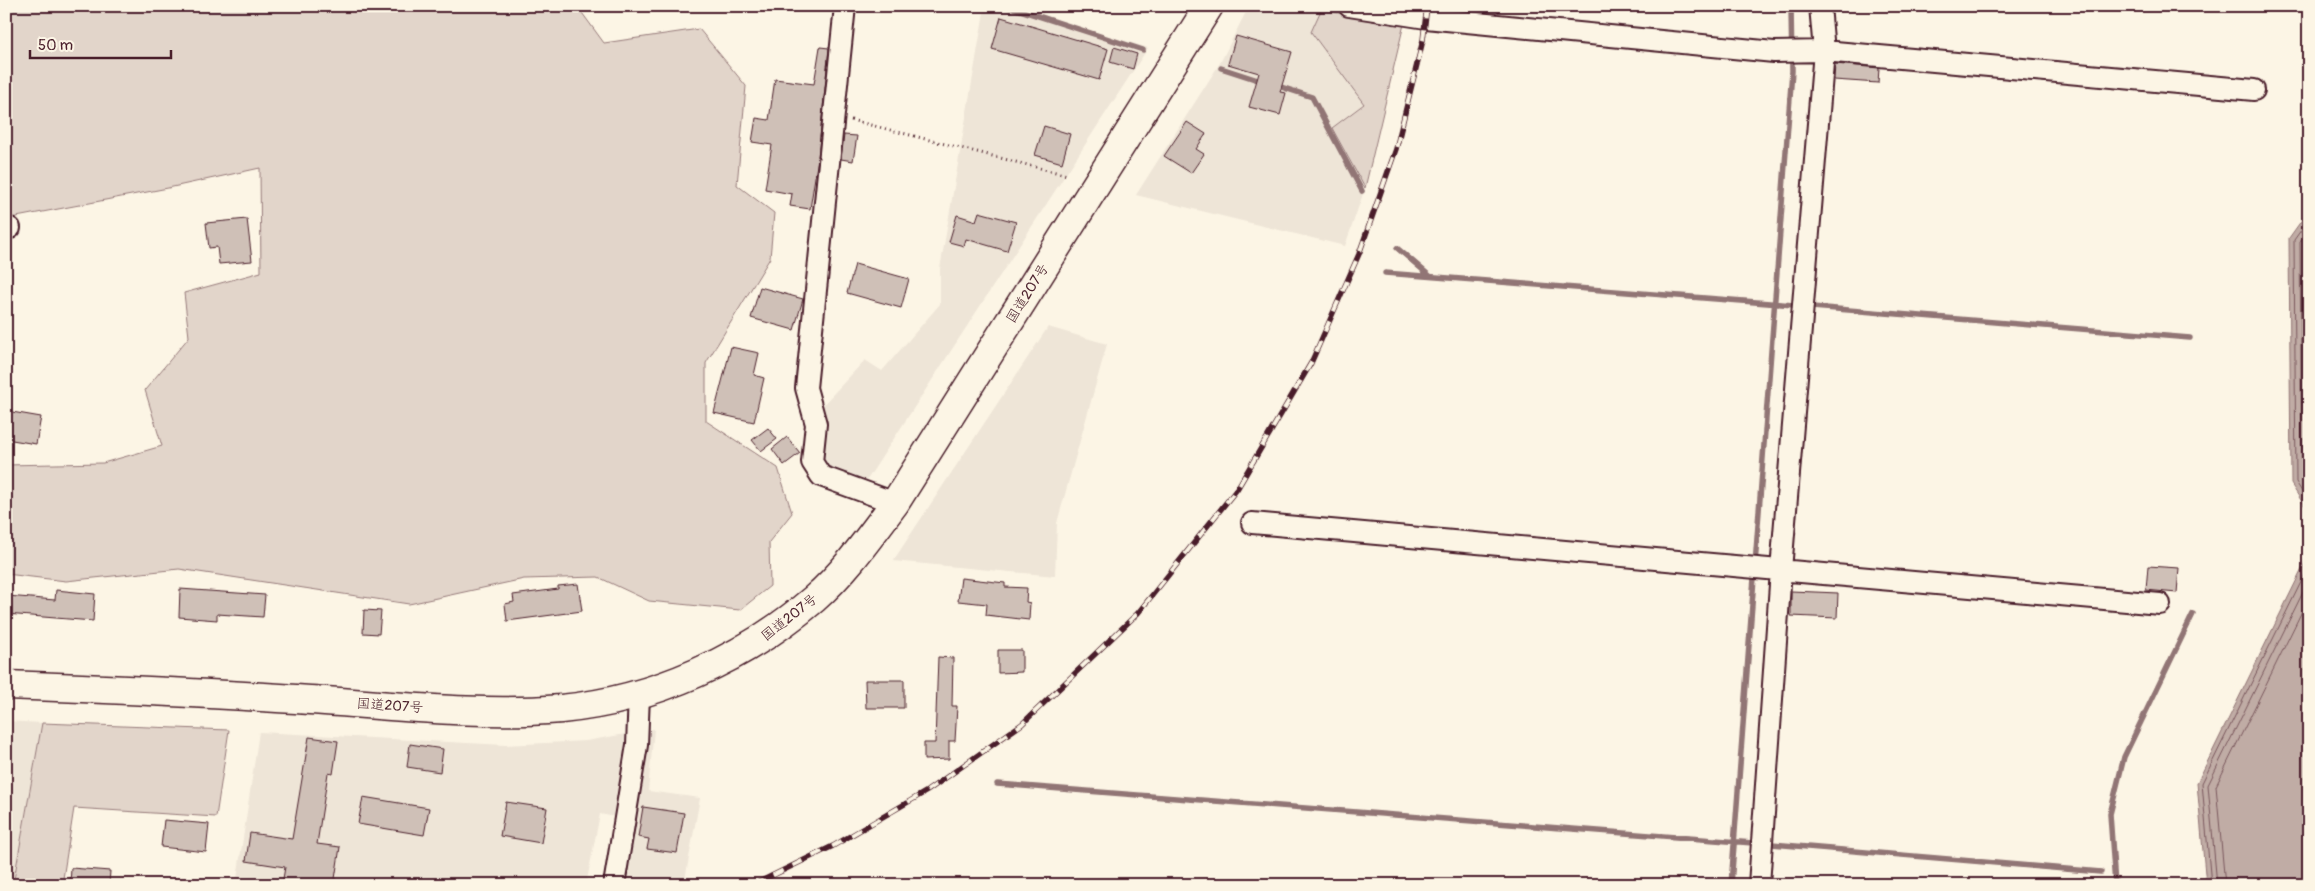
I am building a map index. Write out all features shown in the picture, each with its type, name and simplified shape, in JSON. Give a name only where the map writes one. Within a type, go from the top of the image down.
[{"type":"highway","name":"国道207号","points":[[6,685],[248,695],[470,711],[562,708],[639,695],[712,666],[766,637],[816,597],[860,550],[895,503],[1209,6]]},
{"type":"street","points":[[845,6],[806,388],[816,424],[812,462],[822,476],[895,503]]},
{"type":"street","points":[[1348,6],[1426,18],[1781,52],[1824,52],[2254,90]]},
{"type":"street","points":[[1759,885],[1773,570],[1824,52],[1820,6]]},
{"type":"street","points":[[1252,523],[2160,604]]},
{"type":"street","points":[[614,885],[637,745],[639,695]]},
{"type":"path","points":[[834,116],[1067,175]]},
{"type":"shaded area","points":[[6,6],[577,6],[604,43],[699,29],[746,86],[737,185],[774,213],[770,258],[706,363],[706,421],[778,468],[792,513],[769,542],[770,586],[740,610],[649,601],[598,577],[524,579],[409,604],[179,569],[66,581],[6,574],[6,465],[103,463],[162,446],[145,390],[189,337],[184,293],[261,272],[260,168],[6,219]]},
{"type":"shaded area","points":[[989,6],[1011,6],[1148,48],[863,486],[821,467],[821,407],[865,360],[882,371],[940,304],[940,269],[984,12]]},
{"type":"shaded area","points":[[1249,6],[1300,6],[1321,10],[1311,32],[1364,104],[1332,128],[1365,188],[1345,246],[1136,195],[1220,63]]},
{"type":"shaded area","points":[[1321,10],[1404,24],[1365,188],[1332,128],[1364,104],[1311,32]]},
{"type":"shaded area","points":[[1048,327],[1107,344],[1057,523],[1055,576],[893,561]]},
{"type":"shaded area","points":[[6,721],[42,723],[13,885],[6,885]]},
{"type":"shaded area","points":[[42,723],[229,730],[216,817],[74,808],[62,885],[13,885]]},
{"type":"shaded area","points":[[654,729],[648,791],[700,798],[684,885],[602,885],[615,817],[600,814],[586,885],[236,885],[259,732],[505,745],[586,741]]},
{"type":"water","points":[[2309,210],[2309,513],[2291,484],[2289,238]]},
{"type":"water","points":[[2309,555],[2309,885],[2206,885],[2197,783]]},
{"type":"building","points":[[1001,17],[1108,49],[1099,80],[992,49]]},
{"type":"building","points":[[1236,36],[1292,52],[1280,92],[1286,93],[1280,115],[1249,107],[1259,73],[1228,64]]},
{"type":"building","points":[[820,47],[829,48],[818,158],[810,209],[790,206],[792,194],[765,189],[772,145],[752,142],[756,118],[769,120],[775,79],[814,84]]},
{"type":"building","points":[[1114,47],[1137,54],[1133,69],[1110,62]]},
{"type":"building","points":[[1835,64],[1879,68],[1878,83],[1834,80]]},
{"type":"building","points":[[1187,122],[1206,134],[1196,149],[1204,154],[1191,173],[1164,156]]},
{"type":"building","points":[[1044,126],[1070,134],[1062,163],[1035,155]]},
{"type":"building","points":[[844,135],[857,136],[853,161],[841,159]]},
{"type":"building","points":[[979,212],[1016,222],[1007,251],[966,239],[964,246],[949,242],[957,215],[976,221]]},
{"type":"building","points":[[247,219],[252,261],[219,264],[217,247],[209,248],[206,223]]},
{"type":"building","points":[[855,264],[909,279],[901,308],[847,293]]},
{"type":"building","points":[[760,287],[803,299],[794,330],[751,318]]},
{"type":"building","points":[[731,347],[759,353],[754,375],[764,378],[754,422],[714,413]]},
{"type":"building","points":[[6,411],[41,417],[36,444],[6,439]]},
{"type":"building","points":[[768,428],[777,439],[761,451],[752,440]]},
{"type":"building","points":[[787,437],[800,453],[784,465],[772,449]]},
{"type":"building","points":[[2148,566],[2179,568],[2177,593],[2146,590]]},
{"type":"building","points":[[961,578],[1005,583],[1005,587],[1027,588],[1026,602],[1030,603],[1029,620],[986,615],[987,604],[958,601]]},
{"type":"building","points":[[578,584],[582,611],[507,621],[505,604],[514,602],[513,595],[558,589],[558,586]]},
{"type":"building","points":[[180,589],[265,595],[263,617],[217,614],[217,620],[179,617]]},
{"type":"building","points":[[56,590],[95,594],[93,621],[6,614],[7,596],[55,600]]},
{"type":"building","points":[[1791,591],[1838,593],[1837,618],[1791,616]]},
{"type":"building","points":[[364,610],[381,611],[379,634],[363,633]]},
{"type":"building","points":[[998,650],[1022,650],[1022,672],[998,673]]},
{"type":"building","points":[[938,657],[953,658],[952,706],[957,706],[955,741],[949,741],[949,759],[924,760],[924,743],[935,743]]},
{"type":"building","points":[[865,680],[904,680],[904,708],[866,708]]},
{"type":"building","points":[[309,737],[338,741],[333,774],[328,773],[317,844],[340,847],[334,885],[282,885],[285,867],[246,861],[250,833],[292,839]]},
{"type":"building","points":[[410,744],[443,749],[440,772],[407,767]]},
{"type":"building","points":[[363,797],[429,808],[424,835],[358,824]]},
{"type":"building","points":[[506,802],[547,808],[541,843],[500,836]]},
{"type":"building","points":[[643,807],[684,813],[677,853],[647,849],[649,839],[638,837]]},
{"type":"building","points":[[164,820],[209,824],[206,852],[161,847]]},
{"type":"building","points":[[71,868],[110,871],[109,885],[70,885]]},
{"type":"waterway","points":[[1007,6],[1143,50]]},
{"type":"waterway","points":[[1731,885],[1792,71],[1791,6]]},
{"type":"waterway","points":[[1221,68],[1264,82]]},
{"type":"waterway","points":[[1275,85],[1312,97],[1362,191]]},
{"type":"waterway","points":[[1397,248],[1430,276]]},
{"type":"waterway","points":[[1385,273],[1794,305]]},
{"type":"waterway","points":[[1812,307],[2190,338]]},
{"type":"waterway","points":[[2115,885],[2110,814],[2124,757],[2193,614]]},
{"type":"waterway","points":[[997,784],[1753,843]]},
{"type":"waterway","points":[[1772,844],[2101,872]]},
{"type":"railway","points":[[753,885],[833,846],[927,791],[1022,724],[1138,613],[1237,489],[1311,363],[1359,254],[1396,149],[1423,40],[1427,6]]}]
